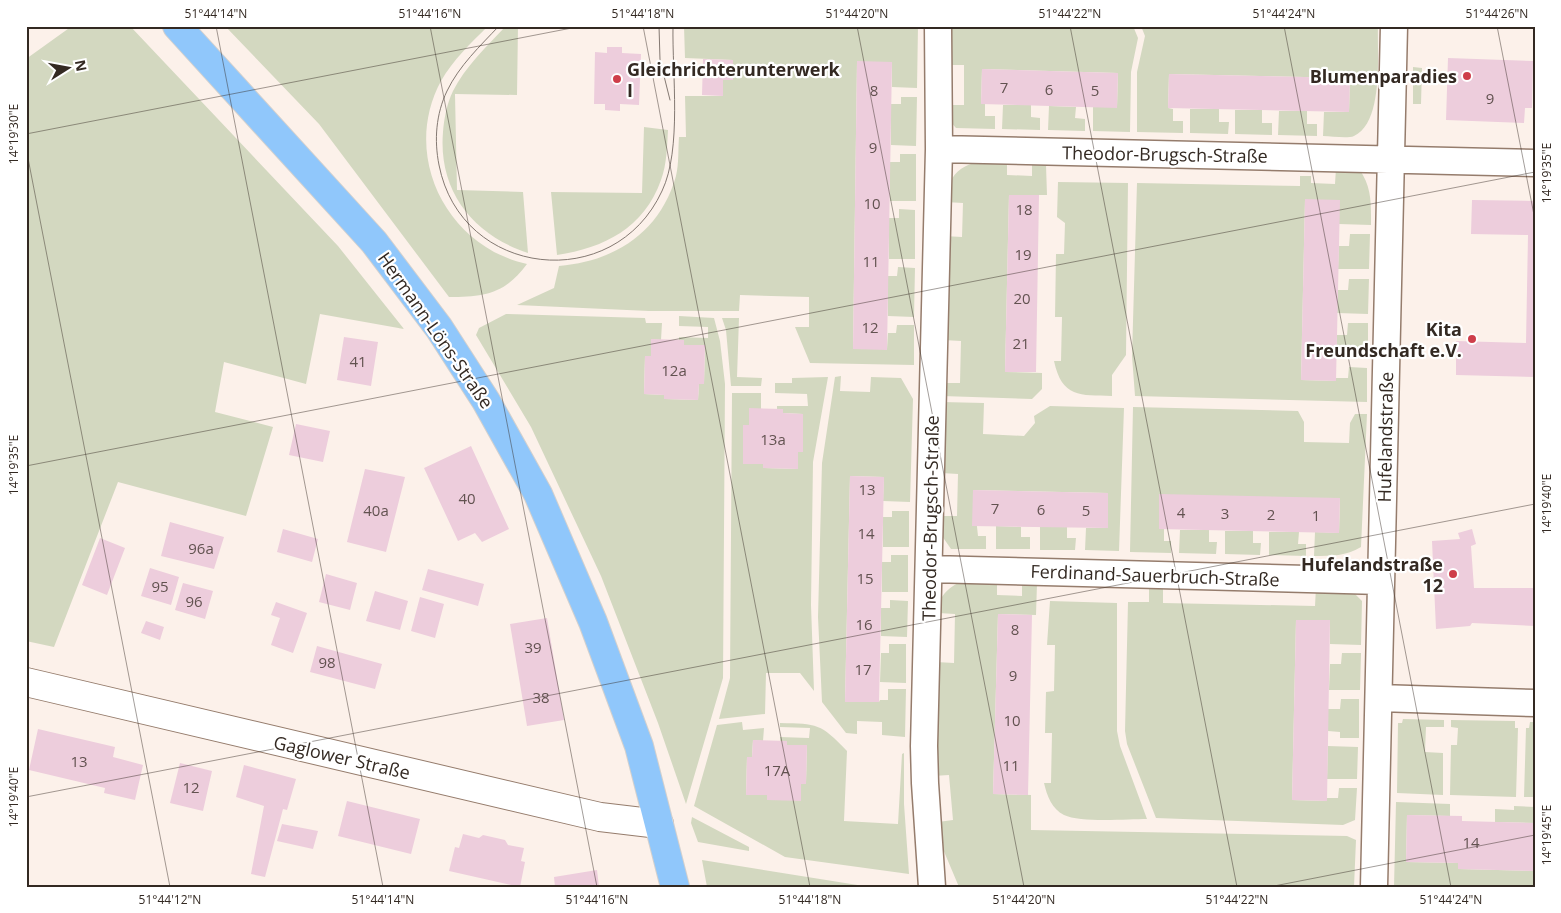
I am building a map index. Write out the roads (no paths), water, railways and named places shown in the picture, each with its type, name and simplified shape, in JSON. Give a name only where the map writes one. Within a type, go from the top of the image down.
[{"type":"main road","name":"Hermann-Löns-Straße","points":[[177,26],[374,242],[439,328],[486,401],[538,494],[581,593],[639,746],[675,887]]},
{"type":"street","name":"Theodor-Brugsch-Straße","points":[[932,887],[924,774],[939,149],[938,26]]},
{"type":"street","name":"Hufelandstraße","points":[[1374,887],[1394,26]]},
{"type":"street","name":"Theodor-Brugsch-Straße","points":[[939,149],[1535,163]]},
{"type":"street","name":"Ferdinand-Sauerbruch-Straße","points":[[930,569],[1381,581]]},
{"type":"street","name":"Gaglower Straße","points":[[26,682],[600,817],[659,824]]},
{"type":"street","points":[[1379,698],[1535,703]]},
{"type":"tram line","points":[[499,26],[464,65],[452,82],[443,100],[437,127],[439,165],[453,203],[476,231],[507,250],[541,259],[576,258],[610,247],[640,224],[662,191],[668,174],[674,133],[673,26]]},
{"type":"tram line","points":[[659,26],[660,60],[670,100]]},
{"type":"place","name":"Blumenparadies","points":[[1467,76]]},
{"type":"place","name":"Gleichrichterunterwerk I","points":[[617,79]]},
{"type":"place","name":"Kita Freundschaft e.V.","points":[[1472,339]]},
{"type":"place","name":"Hufelandstraße 12","points":[[1453,574]]}]
